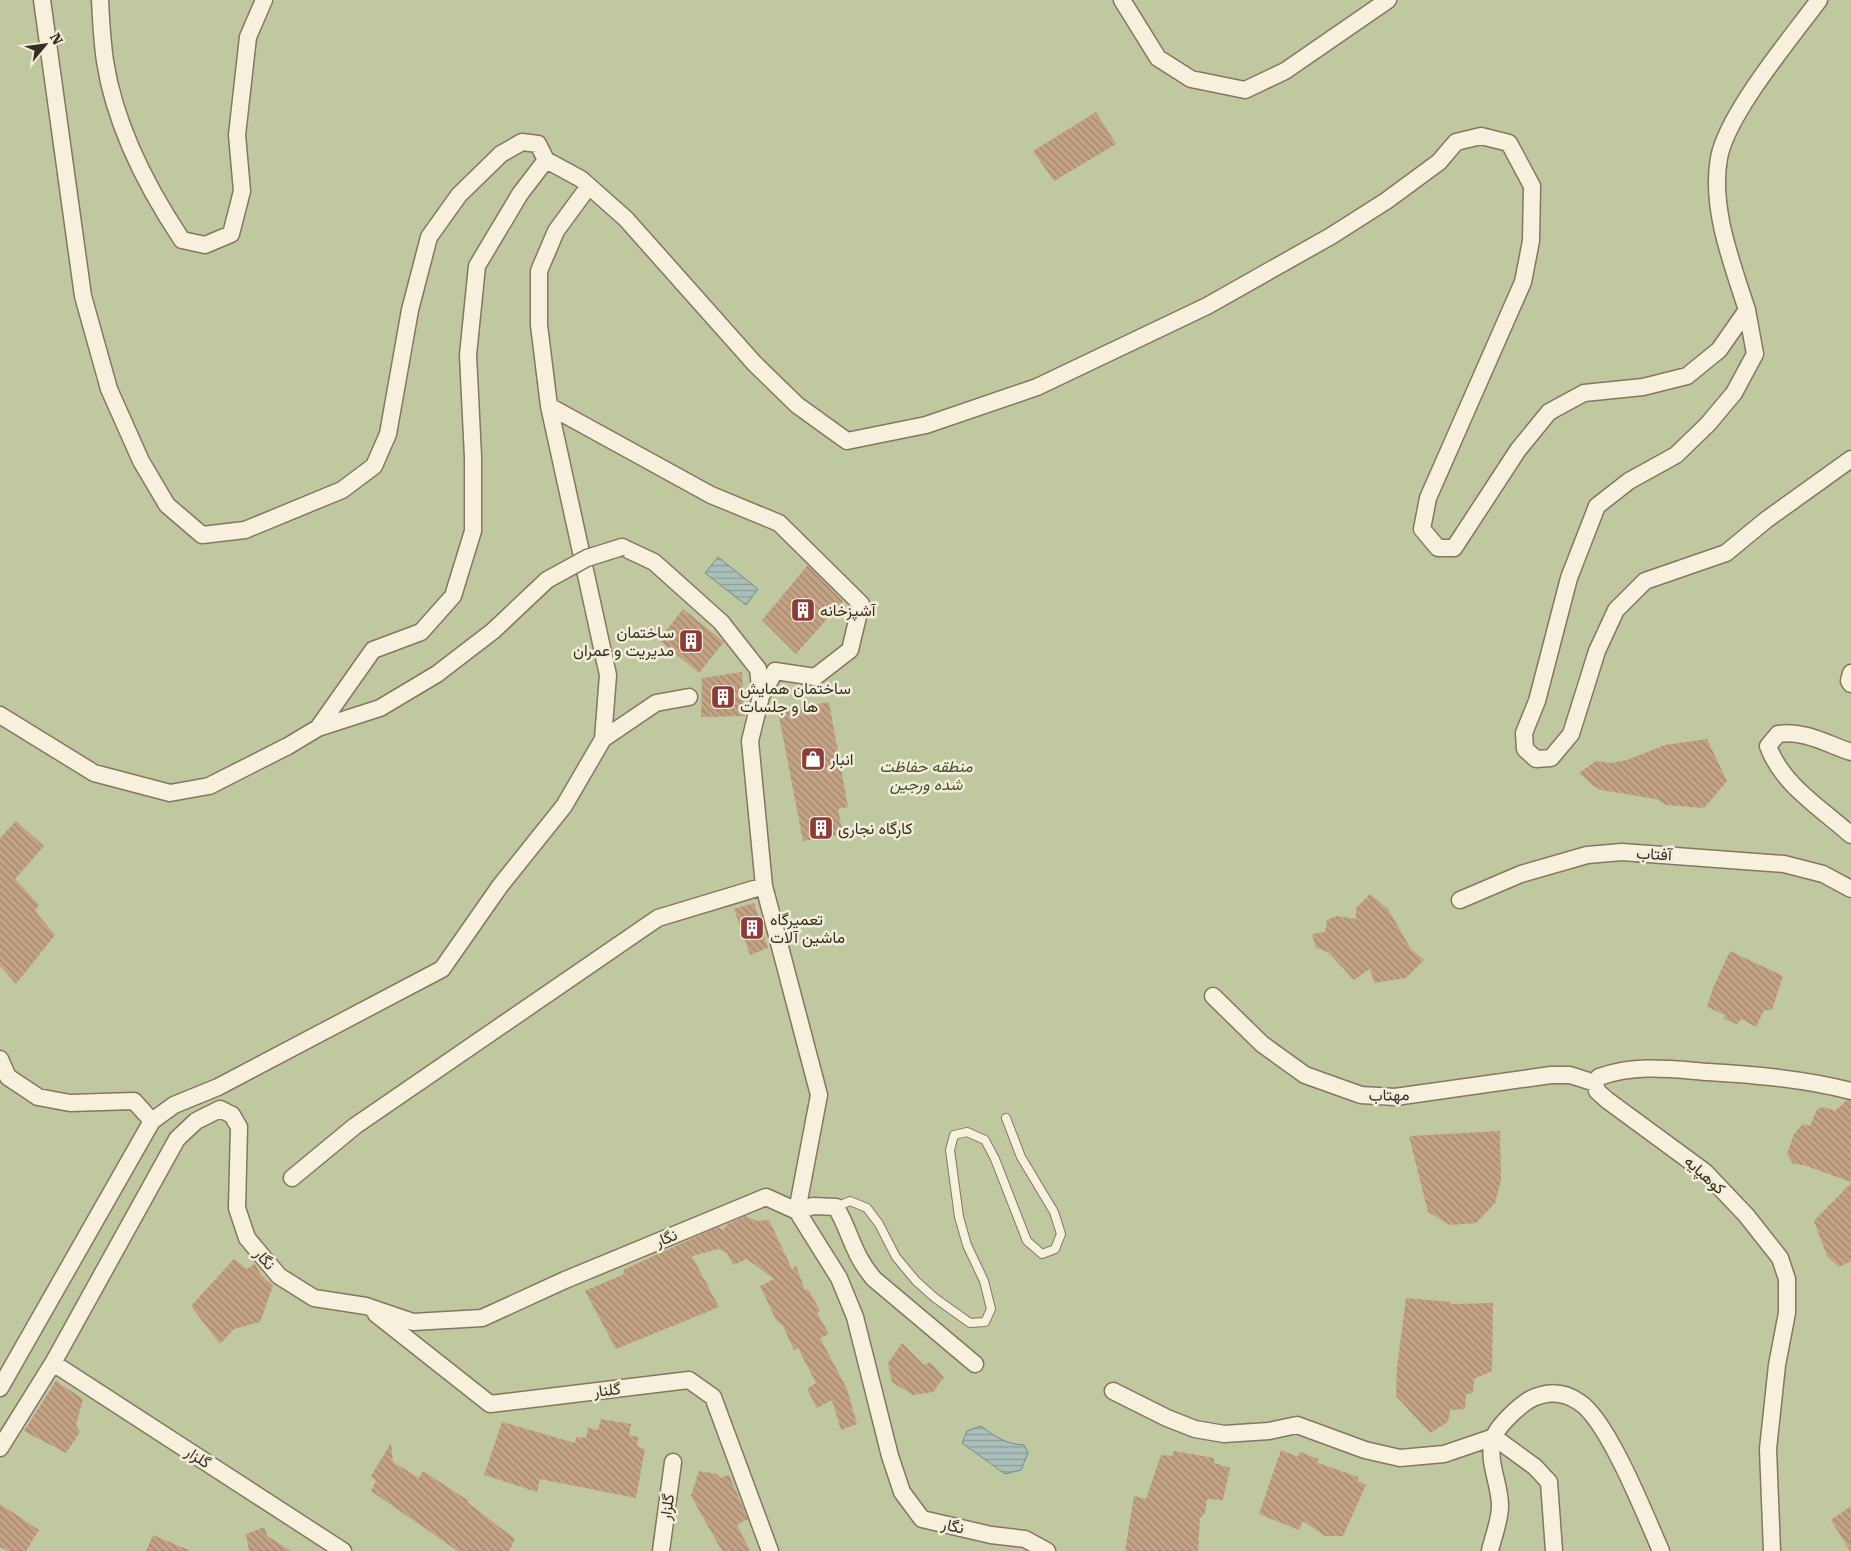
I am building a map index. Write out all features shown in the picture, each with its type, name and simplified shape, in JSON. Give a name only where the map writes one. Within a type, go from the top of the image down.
[{"type":"street","points":[[42,0],[83,296],[109,390],[141,461],[167,505],[202,535],[245,530],[342,490],[374,466],[388,434],[410,310],[429,237],[460,195],[501,154],[522,142],[538,144],[546,160],[581,179],[626,219],[754,363],[798,405],[847,441],[926,425],[1037,387],[1207,306],[1331,236],[1386,201],[1439,162],[1456,142],[1481,136],[1509,143],[1532,186],[1531,240],[1523,282],[1428,498],[1422,529],[1438,548],[1454,548],[1518,450],[1549,412],[1584,393],[1643,387],[1687,376],[1719,350],[1747,310]]},
{"type":"street","points":[[100,0],[105,62],[120,122],[155,199],[182,240],[205,245],[231,234],[242,191],[238,135],[248,37],[264,0]]},
{"type":"street","points":[[1122,0],[1158,58],[1191,79],[1245,90],[1285,70],[1388,0]]},
{"type":"street","points":[[1818,0],[1758,84],[1730,129],[1719,158],[1718,197],[1727,248],[1747,310],[1755,354],[1734,393],[1708,424],[1676,455],[1629,481],[1597,506],[1569,578],[1537,701],[1524,733],[1524,750],[1536,759],[1551,758],[1571,734],[1597,651],[1616,610],[1645,581],[1726,553],[1766,520],[1851,459]]},
{"type":"street","points":[[318,728],[373,650],[421,632],[453,596],[473,531],[473,457],[468,355],[477,266],[520,194],[546,160]]},
{"type":"street","points":[[589,186],[556,231],[539,272],[539,325],[549,406],[608,675],[603,740]]},
{"type":"street","points":[[549,406],[712,495],[778,523],[860,604],[850,650],[815,676],[775,671],[760,696]]},
{"type":"street","points":[[0,715],[94,773],[170,793],[209,786],[288,746],[318,728],[380,708],[437,674],[493,631],[547,580],[587,558],[622,547],[654,562],[721,622],[758,669],[760,696],[750,741],[764,886],[819,1095],[797,1210],[813,1206],[836,1207],[848,1228],[852,1247],[860,1263],[874,1279],[975,1364]]},
{"type":"street","points":[[1851,673],[1849,681],[1851,684]]},
{"type":"street","points":[[0,1388],[152,1121],[174,1105],[212,1090],[442,969],[500,886],[564,806],[603,740],[656,703],[689,698]]},
{"type":"street","points":[[1851,752],[1808,736],[1791,732],[1778,734],[1768,746],[1788,781],[1851,835]]},
{"type":"street","name":"آفتاب","points":[[1460,900],[1521,874],[1587,855],[1622,852],[1784,864],[1823,874],[1851,889]]},
{"type":"street","points":[[292,1178],[356,1126],[658,918],[764,886]]},
{"type":"street","name":"مهتاب","points":[[1213,996],[1262,1044],[1305,1075],[1361,1095],[1395,1097],[1551,1075],[1570,1075],[1595,1083]]},
{"type":"street","points":[[0,1059],[8,1077],[38,1097],[70,1103],[134,1102],[152,1121]]},
{"type":"street","points":[[1595,1083],[1599,1077],[1635,1067],[1812,1081],[1851,1091]]},
{"type":"street","name":"کوهپایه","points":[[1595,1083],[1597,1091],[1607,1100],[1705,1172],[1746,1215],[1780,1258],[1787,1278],[1786,1313],[1777,1365],[1768,1449],[1772,1551]]},
{"type":"street","points":[[0,1448],[53,1364],[177,1139],[196,1121],[220,1109],[212,1090]]},
{"type":"street","name":"نگار","points":[[220,1109],[232,1115],[239,1127],[237,1208],[248,1238],[279,1276],[314,1298],[366,1306],[413,1322],[482,1318],[565,1280],[766,1197],[797,1210],[840,1278],[855,1317],[890,1456],[902,1492],[922,1519],[991,1535],[1025,1539],[1047,1551]]},
{"type":"street","name":"گلنار","points":[[366,1306],[490,1404],[689,1380],[713,1397],[770,1551]]},
{"type":"street","name":"گلزار","points":[[53,1364],[343,1551]]},
{"type":"street","points":[[1113,1390],[1167,1418],[1196,1429],[1224,1434],[1268,1431],[1297,1425],[1365,1450],[1400,1458],[1444,1454],[1494,1437]]},
{"type":"street","points":[[1490,1551],[1500,1506],[1490,1457],[1494,1437],[1503,1424],[1527,1401],[1541,1394],[1554,1392],[1581,1403],[1601,1427],[1628,1476],[1662,1551]]},
{"type":"street","points":[[1494,1437],[1535,1467],[1549,1482],[1554,1551]]},
{"type":"street","name":"گلزار","points":[[661,1551],[674,1462]]},
{"type":"lane","points":[[836,1207],[850,1201],[867,1208],[879,1224],[896,1257],[916,1281],[935,1298],[970,1323],[985,1322],[992,1310],[984,1281],[967,1245],[959,1217],[950,1150],[954,1135],[967,1132],[985,1140],[995,1159],[1027,1241],[1042,1254],[1055,1249],[1061,1234],[1054,1212],[1021,1157],[1006,1118]]},
{"type":"green space","name":"منطقه حفاظت شده ورجین","points":[[0,0],[1851,0],[1851,1551],[0,1551]]},
{"type":"water","points":[[718,557],[758,589],[746,605],[705,573]]},
{"type":"water","points":[[981,1426],[1001,1439],[1024,1445],[1028,1453],[1021,1470],[1005,1474],[962,1443],[967,1431]]},
{"type":"building","points":[[1096,112],[1116,144],[1054,181],[1033,151]]},
{"type":"building","name":"آشپزخانه","points":[[808,565],[843,601],[796,654],[762,620]]},
{"type":"building","name":"ساختمان مدیریت و عمران","points":[[683,609],[724,642],[699,673],[659,640]]},
{"type":"building","name":"ساختمان همایش ها و جلسات","points":[[742,672],[745,716],[701,717],[702,678]]},
{"type":"building","name":"انبار","points":[[829,702],[848,807],[838,809],[843,834],[803,841],[778,711]]},
{"type":"building","points":[[1707,739],[1727,781],[1704,808],[1666,805],[1656,799],[1601,790],[1592,785],[1579,773],[1596,761],[1611,763],[1627,760],[1665,745]]},
{"type":"building","points":[[16,821],[44,846],[15,879],[39,905],[35,911],[55,935],[16,984],[0,966],[0,838]]},
{"type":"building","points":[[1370,894],[1388,909],[1411,949],[1424,960],[1406,978],[1374,983],[1370,969],[1354,980],[1328,952],[1316,948],[1312,934],[1325,932],[1327,920],[1336,916],[1356,919],[1356,908]]},
{"type":"building","name":"تعمیرگاه ماشین آلات","points":[[754,903],[768,948],[750,955],[734,909]]},
{"type":"building","points":[[1730,951],[1783,976],[1772,1010],[1764,1010],[1756,1027],[1741,1019],[1737,1024],[1724,1019],[1725,1015],[1707,1007],[1713,988]]},
{"type":"building","points":[[1847,1100],[1851,1101],[1851,1182],[1804,1165],[1793,1164],[1787,1154],[1794,1134],[1803,1124],[1810,1126],[1817,1109],[1823,1107],[1835,1111]]},
{"type":"building","points":[[1500,1131],[1501,1180],[1495,1203],[1476,1223],[1450,1225],[1428,1212],[1409,1136]]},
{"type":"building","points":[[1851,1183],[1851,1261],[1839,1267],[1827,1256],[1814,1221]]},
{"type":"building","points":[[745,1216],[757,1221],[769,1220],[792,1269],[796,1266],[805,1290],[808,1289],[820,1311],[817,1313],[829,1334],[820,1338],[847,1389],[857,1424],[841,1430],[832,1400],[817,1408],[807,1389],[816,1383],[798,1348],[794,1350],[783,1326],[776,1320],[760,1286],[774,1279],[747,1259],[733,1265],[727,1253],[718,1249],[692,1256],[719,1307],[616,1349],[585,1291],[624,1274],[623,1270],[718,1227],[723,1230],[728,1224]]},
{"type":"building","points":[[234,1259],[247,1269],[255,1264],[261,1275],[273,1286],[260,1322],[234,1329],[220,1344],[191,1306]]},
{"type":"building","points":[[1406,1298],[1451,1302],[1451,1304],[1493,1303],[1492,1371],[1474,1379],[1473,1393],[1466,1394],[1465,1409],[1450,1410],[1448,1422],[1430,1433],[1396,1396],[1397,1367]]},
{"type":"building","points":[[902,1343],[924,1365],[930,1362],[944,1377],[933,1392],[913,1395],[892,1382],[888,1363]]},
{"type":"building","points":[[56,1381],[83,1399],[76,1425],[80,1432],[66,1453],[24,1431]]},
{"type":"building","points":[[601,1419],[631,1424],[629,1435],[638,1437],[637,1446],[645,1449],[636,1498],[540,1479],[537,1492],[484,1475],[502,1422],[575,1443],[576,1437],[586,1438],[588,1428],[598,1430]]},
{"type":"building","points":[[391,1443],[393,1462],[419,1478],[423,1471],[469,1501],[467,1502],[515,1539],[509,1551],[458,1551],[371,1491],[376,1481],[371,1476]]},
{"type":"building","points":[[1281,1450],[1298,1457],[1300,1452],[1318,1459],[1318,1463],[1358,1477],[1358,1481],[1366,1485],[1343,1536],[1325,1536],[1303,1521],[1299,1530],[1259,1514]]},
{"type":"building","points":[[1174,1451],[1214,1458],[1214,1463],[1230,1468],[1223,1500],[1207,1499],[1205,1513],[1200,1518],[1198,1551],[1125,1551],[1134,1496],[1146,1499],[1161,1455],[1172,1456]]},
{"type":"building","points":[[699,1471],[717,1474],[720,1478],[729,1475],[748,1519],[737,1525],[750,1551],[722,1551],[691,1496]]},
{"type":"building","points":[[0,1504],[39,1530],[26,1551],[9,1551],[0,1547]]},
{"type":"building","points":[[1851,1506],[1851,1551],[1850,1551],[1831,1520]]},
{"type":"building","points":[[265,1527],[267,1536],[291,1551],[249,1551],[246,1534]]},
{"type":"building","points":[[153,1535],[191,1551],[146,1551]]},
{"type":"place","name":"آشپزخانه","points":[[803,610]]},
{"type":"place","name":"ساختمان مدیریت و عمران","points":[[691,641]]},
{"type":"place","name":"ساختمان همایش ها و جلسات","points":[[723,697]]},
{"type":"place","name":"انبار","points":[[813,759]]},
{"type":"place","name":"کارگاه نجاری","points":[[821,828]]},
{"type":"place","name":"تعمیرگاه ماشین آلات","points":[[752,928]]}]
